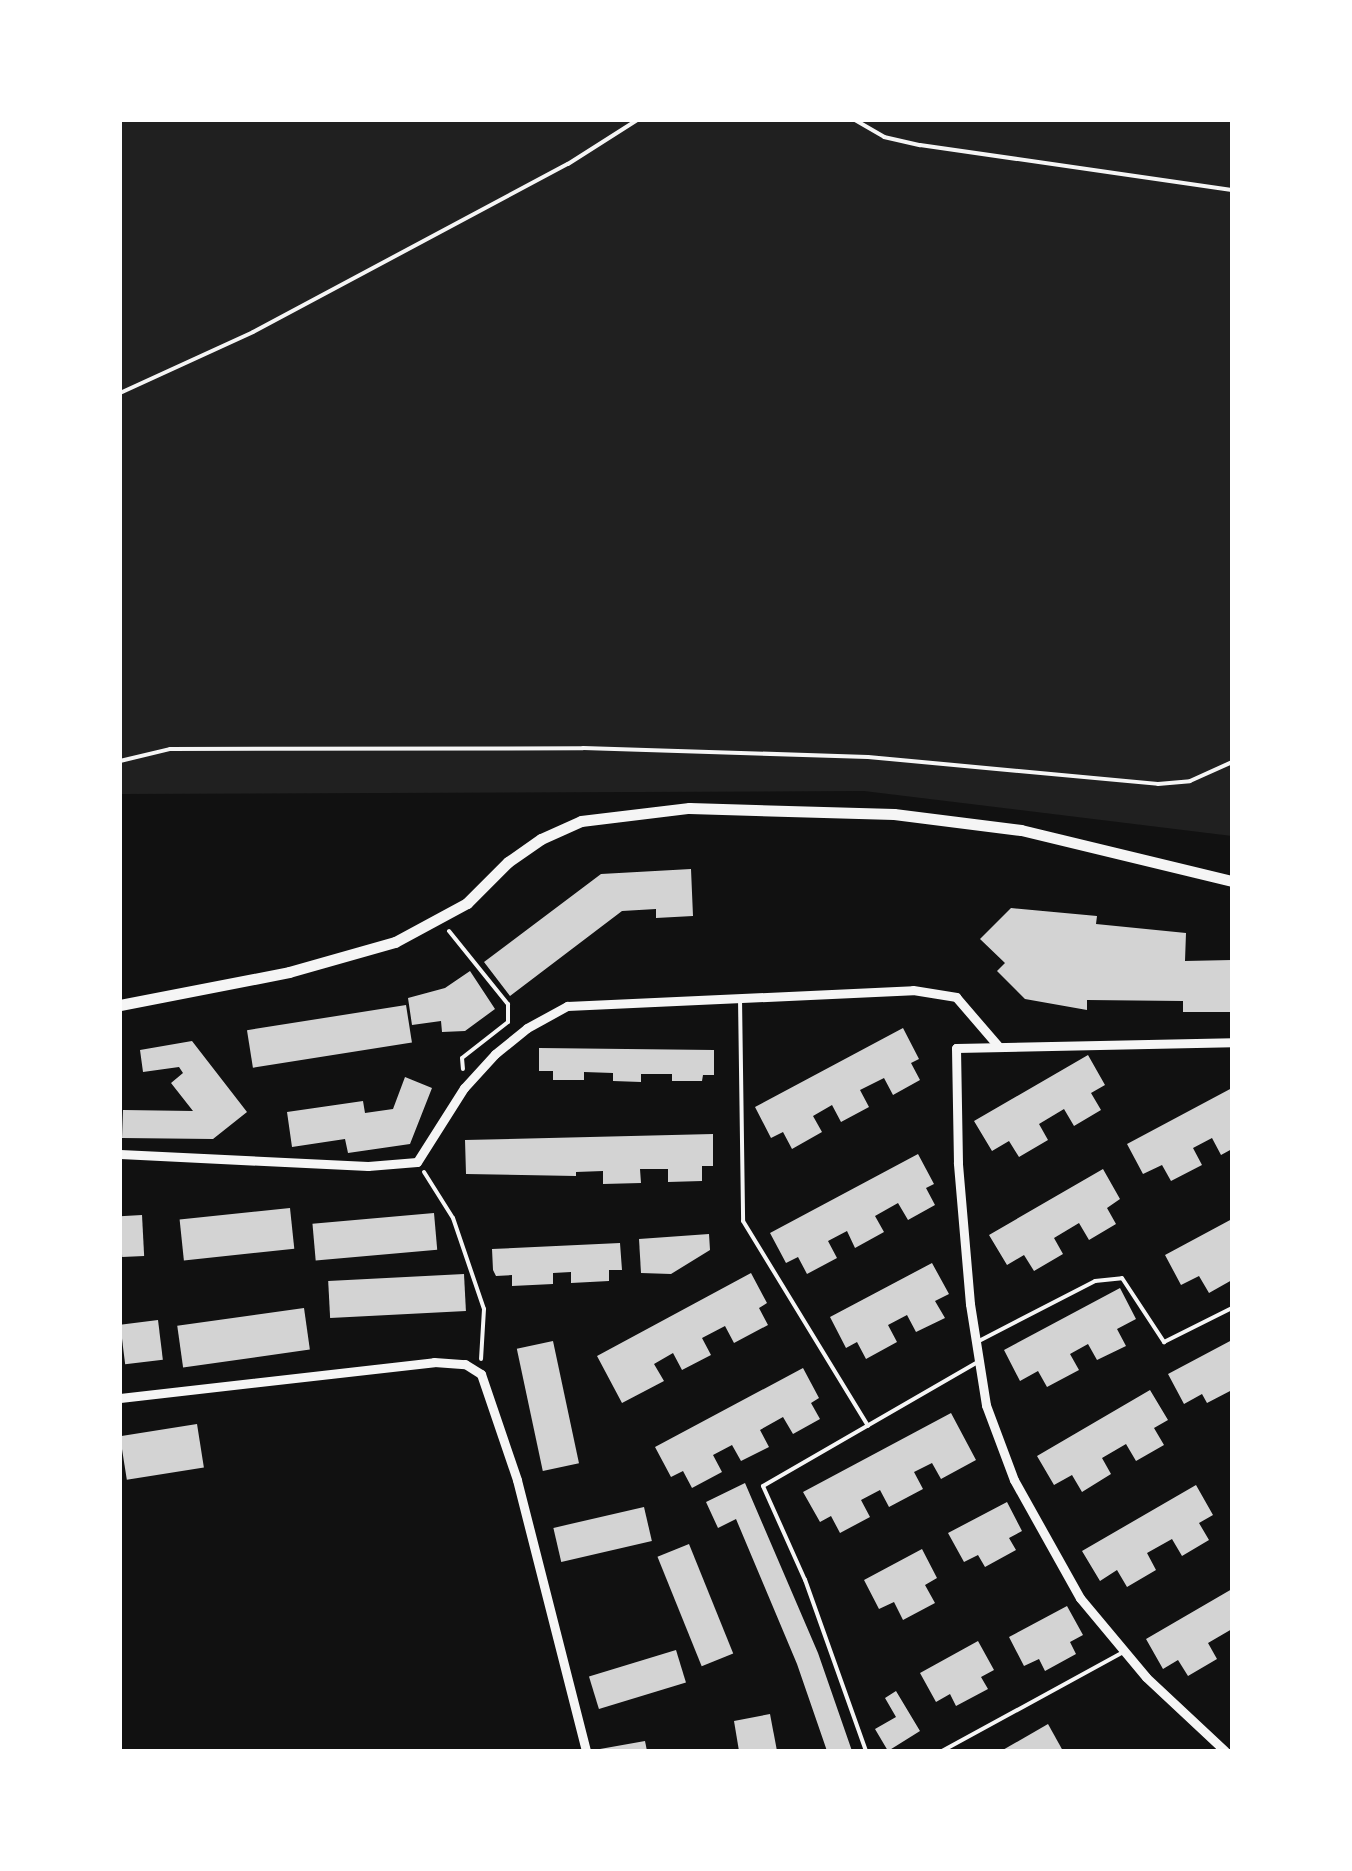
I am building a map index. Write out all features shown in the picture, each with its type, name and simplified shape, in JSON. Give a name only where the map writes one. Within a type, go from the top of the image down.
[{"type":"street","points":[[120,1005],[289,972],[395,942],[467,903],[508,862],[541,839],[581,821],[689,808],[894,814],[1022,830],[1232,881]]},
{"type":"street","points":[[120,1154],[368,1166],[417,1162],[464,1088],[527,1028],[567,1006],[912,990],[956,996],[999,1047]]},
{"type":"street","points":[[1224,1751],[1124,1651],[1080,1598],[1014,1480],[986,1405],[977,1342],[958,1163],[956,1048],[1232,1042]]},
{"type":"street","points":[[120,1398],[434,1362],[465,1364],[481,1374],[517,1480],[586,1751]]},
{"type":"lane","points":[[120,394],[253,332],[568,164],[636,120]]},
{"type":"lane","points":[[855,120],[884,137],[920,145],[1232,190]]},
{"type":"lane","points":[[740,998],[743,1221],[868,1426]]},
{"type":"lane","points":[[977,1342],[1095,1282],[1122,1278],[1164,1342],[1232,1308]]},
{"type":"lane","points":[[866,1751],[805,1580],[763,1486],[980,1361]]},
{"type":"lane","points":[[942,1751],[1124,1651]]},
{"type":"path","points":[[120,760],[170,749],[583,748],[868,757],[1158,784],[1190,781],[1232,762]]},
{"type":"path","points":[[438,918],[508,1004],[508,1022],[462,1058],[464,1088]]},
{"type":"path","points":[[417,1162],[453,1218],[484,1309],[481,1374]]},
{"type":"shaded area","points":[[120,120],[1232,120],[1232,836],[864,791],[120,794]]},
{"type":"building","points":[[691,869],[693,916],[656,918],[656,909],[622,911],[510,996],[484,962],[601,874]]},
{"type":"building","points":[[1011,908],[1097,916],[1096,924],[1186,933],[1185,961],[1232,960],[1232,1012],[1183,1012],[1183,1001],[1087,1000],[1087,1010],[1025,999],[997,971],[1005,963],[980,939]]},
{"type":"building","points":[[470,971],[495,1009],[465,1031],[442,1032],[441,1021],[412,1025],[408,998],[445,988]]},
{"type":"building","points":[[406,1005],[412,1043],[253,1068],[247,1030]]},
{"type":"building","points":[[903,1028],[919,1059],[911,1063],[920,1080],[893,1095],[884,1078],[860,1090],[869,1107],[841,1122],[832,1105],[813,1116],[822,1132],[792,1149],[783,1132],[771,1138],[755,1107]]},
{"type":"building","points":[[192,1041],[247,1112],[213,1139],[122,1138],[123,1110],[193,1111],[171,1083],[183,1073],[179,1067],[143,1072],[140,1050]]},
{"type":"building","points":[[539,1048],[714,1050],[714,1075],[703,1075],[702,1081],[672,1081],[672,1074],[641,1074],[641,1082],[613,1081],[613,1073],[584,1072],[584,1080],[553,1080],[553,1071],[539,1071]]},
{"type":"building","points":[[1088,1055],[1105,1085],[1091,1093],[1101,1110],[1074,1126],[1064,1109],[1039,1124],[1048,1140],[1019,1157],[1009,1141],[992,1151],[974,1121]]},
{"type":"building","points":[[405,1077],[432,1088],[410,1144],[348,1153],[345,1139],[292,1147],[287,1112],[363,1101],[365,1113],[393,1109]]},
{"type":"building","points":[[1232,1088],[1232,1149],[1221,1155],[1212,1138],[1193,1148],[1202,1165],[1171,1181],[1162,1165],[1143,1174],[1127,1144]]},
{"type":"building","points":[[713,1134],[713,1166],[702,1166],[702,1181],[668,1182],[668,1169],[640,1169],[641,1183],[603,1184],[603,1171],[576,1172],[576,1176],[466,1174],[465,1140]]},
{"type":"building","points":[[918,1154],[934,1184],[926,1188],[935,1205],[908,1220],[898,1203],[875,1216],[884,1232],[855,1248],[847,1231],[828,1241],[837,1258],[807,1274],[798,1257],[786,1263],[770,1233]]},
{"type":"building","points":[[1103,1169],[1120,1199],[1107,1208],[1116,1224],[1089,1240],[1079,1223],[1054,1238],[1063,1254],[1034,1271],[1024,1255],[1007,1265],[989,1235]]},
{"type":"building","points":[[290,1208],[294,1249],[184,1260],[180,1220]]},
{"type":"building","points":[[434,1213],[437,1250],[316,1260],[312,1224]]},
{"type":"building","points":[[142,1215],[144,1256],[122,1257],[120,1216]]},
{"type":"building","points":[[1232,1219],[1232,1280],[1209,1293],[1199,1276],[1181,1285],[1165,1255]]},
{"type":"building","points":[[709,1234],[710,1250],[671,1274],[641,1273],[639,1239]]},
{"type":"building","points":[[620,1243],[622,1270],[609,1270],[609,1281],[571,1283],[571,1272],[553,1273],[553,1284],[512,1286],[512,1275],[496,1276],[493,1270],[492,1249]]},
{"type":"building","points":[[932,1263],[949,1294],[935,1301],[945,1318],[916,1332],[907,1315],[888,1325],[897,1342],[866,1359],[857,1342],[846,1348],[830,1317]]},
{"type":"building","points":[[751,1273],[767,1303],[759,1308],[768,1325],[734,1343],[725,1326],[702,1338],[711,1355],[682,1370],[673,1353],[654,1364],[664,1381],[622,1403],[597,1356]]},
{"type":"building","points":[[464,1274],[466,1311],[330,1318],[328,1281]]},
{"type":"building","points":[[1120,1288],[1136,1319],[1117,1329],[1126,1346],[1097,1360],[1088,1344],[1070,1354],[1079,1370],[1047,1387],[1038,1371],[1020,1381],[1004,1350]]},
{"type":"building","points":[[304,1308],[310,1350],[183,1367],[177,1326]]},
{"type":"building","points":[[158,1320],[163,1360],[125,1364],[120,1325]]},
{"type":"building","points":[[1232,1340],[1232,1390],[1207,1403],[1202,1394],[1184,1404],[1168,1374]]},
{"type":"building","points":[[553,1341],[579,1463],[543,1471],[517,1349]]},
{"type":"building","points":[[803,1368],[819,1398],[811,1403],[820,1419],[793,1434],[783,1417],[760,1430],[769,1447],[741,1461],[732,1445],[713,1455],[722,1472],[692,1488],[683,1471],[671,1477],[655,1447]]},
{"type":"building","points":[[1150,1390],[1168,1420],[1154,1428],[1164,1445],[1136,1461],[1126,1444],[1102,1458],[1111,1474],[1082,1492],[1072,1475],[1054,1485],[1037,1456]]},
{"type":"building","points":[[951,1413],[976,1460],[941,1479],[932,1463],[914,1472],[923,1489],[889,1507],[880,1490],[861,1500],[870,1517],[840,1533],[831,1516],[820,1522],[803,1492]]},
{"type":"building","points":[[197,1424],[204,1467],[127,1480],[120,1436]]},
{"type":"building","points":[[745,1483],[818,1653],[852,1751],[827,1751],[797,1664],[736,1519],[718,1528],[706,1502]]},
{"type":"building","points":[[1196,1485],[1213,1515],[1199,1523],[1209,1540],[1182,1556],[1172,1539],[1147,1553],[1156,1570],[1127,1587],[1117,1570],[1100,1581],[1082,1551]]},
{"type":"building","points":[[1007,1502],[1022,1531],[1009,1538],[1016,1550],[985,1567],[978,1555],[964,1562],[948,1533]]},
{"type":"building","points":[[644,1507],[652,1541],[561,1562],[553,1528]]},
{"type":"building","points":[[689,1544],[733,1653],[702,1666],[657,1557]]},
{"type":"building","points":[[922,1549],[937,1578],[925,1585],[935,1603],[903,1620],[894,1602],[879,1609],[864,1580]]},
{"type":"building","points":[[1232,1589],[1232,1629],[1208,1643],[1217,1659],[1188,1676],[1178,1660],[1163,1669],[1146,1639]]},
{"type":"building","points":[[1067,1606],[1083,1635],[1070,1642],[1076,1654],[1045,1671],[1039,1659],[1024,1666],[1009,1637]]},
{"type":"building","points":[[978,1641],[994,1670],[981,1677],[988,1689],[956,1706],[950,1694],[936,1702],[920,1673]]},
{"type":"building","points":[[676,1650],[686,1683],[599,1709],[589,1677]]},
{"type":"building","points":[[896,1691],[920,1731],[888,1751],[875,1729],[896,1717],[885,1698]]},
{"type":"building","points":[[770,1714],[777,1751],[739,1751],[734,1721]]},
{"type":"building","points":[[1048,1724],[1063,1751],[1001,1751]]},
{"type":"building","points":[[645,1741],[647,1751],[600,1751],[600,1749]]}]
